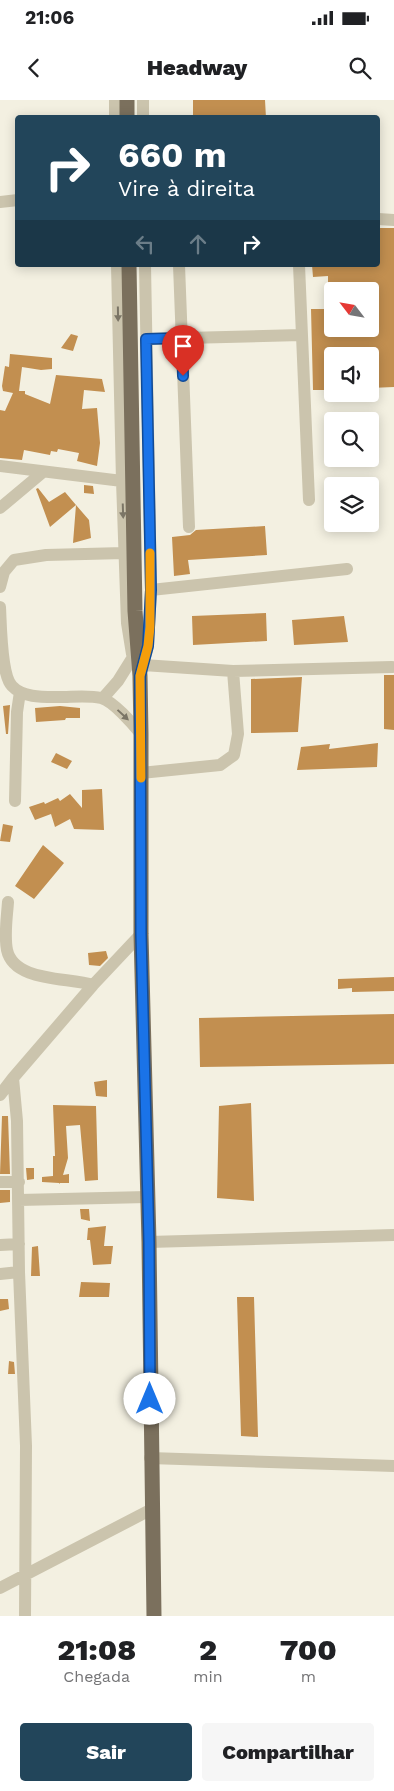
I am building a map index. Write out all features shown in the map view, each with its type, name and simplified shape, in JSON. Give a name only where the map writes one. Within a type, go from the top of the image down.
[{"type":"main road","points":[[127,100],[127,115]]},
{"type":"main road","points":[[129,267],[135,602],[141,734],[141,934],[149,1242],[150,1458],[154,1616]]},
{"type":"street","points":[[115,100],[115,115]]},
{"type":"street","points":[[142,100],[143,115]]},
{"type":"street","points":[[0,202],[15,200]]},
{"type":"street","points":[[380,219],[394,220]]},
{"type":"street","points":[[117,267],[127,623],[139,666]]},
{"type":"street","points":[[103,698],[118,681],[139,666],[148,646],[150,627],[151,590],[145,267]]},
{"type":"street","points":[[179,267],[189,527]]},
{"type":"street","points":[[299,267],[309,500]]},
{"type":"street","points":[[146,339],[301,335]]},
{"type":"street","points":[[0,466],[122,481]]},
{"type":"street","points":[[0,508],[43,472]]},
{"type":"street","points":[[0,587],[4,572],[14,560],[46,555],[124,553]]},
{"type":"street","points":[[151,590],[347,569]]},
{"type":"street","points":[[0,607],[0,634],[7,678],[12,687],[20,692],[35,696],[103,698],[124,714],[141,734]]},
{"type":"street","points":[[139,666],[233,671],[392,668]]},
{"type":"street","points":[[141,773],[220,765],[234,754],[238,734],[233,671]]},
{"type":"street","points":[[15,801],[17,712],[20,692]]},
{"type":"street","points":[[8,902],[7,949],[10,959],[20,969],[31,974],[80,981],[93,985]]},
{"type":"street","points":[[0,1094],[93,985],[141,934]]},
{"type":"street","points":[[13,1078],[17,1121],[19,1272],[26,1446],[26,1616]]},
{"type":"street","points":[[0,1182],[19,1182]]},
{"type":"street","points":[[19,1200],[148,1197]]},
{"type":"street","points":[[149,1242],[394,1235]]},
{"type":"street","points":[[0,1246],[19,1244]]},
{"type":"street","points":[[0,1274],[19,1272]]},
{"type":"street","points":[[150,1458],[394,1466]]},
{"type":"street","points":[[0,1588],[152,1509]]},
{"type":"building","points":[[193,100],[265,100],[266,115],[193,115]]},
{"type":"building","points":[[380,228],[394,228],[394,387],[379,388],[379,347],[324,347],[324,390],[313,390],[311,309],[324,309],[324,338],[379,338],[379,282],[328,282],[328,276],[313,277],[312,267],[380,267]]},
{"type":"building","points":[[71,334],[78,336],[73,351],[61,348]]},
{"type":"building","points":[[10,354],[52,358],[52,369],[41,370],[22,367],[19,391],[25,391],[25,394],[50,404],[56,375],[102,379],[105,392],[84,390],[82,409],[97,408],[100,443],[97,466],[77,461],[79,453],[58,449],[57,452],[51,451],[50,455],[24,450],[22,460],[0,458],[0,410],[5,411],[13,393],[3,391],[2,386],[5,366],[9,367]]},
{"type":"building","points":[[84,485],[93,486],[94,494],[84,493]]},
{"type":"building","points":[[38,488],[49,502],[65,492],[76,505],[50,527],[36,489]]},
{"type":"building","points":[[76,505],[89,520],[91,538],[73,543]]},
{"type":"building","points":[[265,526],[267,555],[188,560],[190,574],[174,576],[172,537],[190,535],[196,530]]},
{"type":"building","points":[[266,613],[267,641],[193,645],[192,616]]},
{"type":"building","points":[[344,616],[348,642],[294,645],[292,620]]},
{"type":"building","points":[[384,675],[394,675],[394,730],[384,729]]},
{"type":"building","points":[[302,677],[298,732],[251,733],[251,679]]},
{"type":"building","points":[[10,705],[8,734],[6,734],[3,706]]},
{"type":"building","points":[[60,706],[80,708],[80,718],[36,722],[35,708]]},
{"type":"building","points":[[378,743],[377,767],[297,770],[301,747],[330,744],[329,749]]},
{"type":"building","points":[[56,753],[72,761],[67,769],[51,762]]},
{"type":"building","points":[[102,789],[104,830],[74,829],[70,819],[55,827],[51,814],[35,820],[29,807],[44,802],[45,804],[58,798],[60,801],[70,794],[82,808],[82,790]]},
{"type":"building","points":[[3,824],[13,826],[10,842],[0,841]]},
{"type":"building","points":[[43,845],[64,863],[34,899],[15,886]]},
{"type":"building","points":[[106,951],[108,958],[100,966],[89,965],[88,953]]},
{"type":"building","points":[[394,977],[394,991],[352,992],[352,988],[338,989],[338,979]]},
{"type":"building","points":[[394,1014],[394,1064],[200,1067],[199,1018]]},
{"type":"building","points":[[107,1080],[107,1097],[96,1096],[94,1082]]},
{"type":"building","points":[[251,1103],[254,1201],[217,1198],[219,1106]]},
{"type":"building","points":[[53,1105],[96,1106],[98,1180],[85,1181],[80,1125],[66,1126],[68,1158],[63,1175],[69,1174],[69,1183],[42,1182],[42,1177],[53,1176],[53,1156],[55,1156]]},
{"type":"building","points":[[2,1116],[8,1116],[10,1174],[0,1174]]},
{"type":"building","points":[[26,1168],[34,1168],[34,1179],[27,1180]]},
{"type":"building","points":[[0,1190],[10,1190],[10,1202],[0,1203]]},
{"type":"building","points":[[80,1209],[89,1209],[90,1221],[81,1219]]},
{"type":"building","points":[[106,1226],[104,1246],[113,1246],[111,1264],[93,1265],[90,1240],[87,1240],[88,1228]]},
{"type":"building","points":[[38,1246],[40,1276],[31,1276],[32,1247]]},
{"type":"building","points":[[81,1282],[110,1283],[109,1297],[79,1297]]},
{"type":"building","points":[[237,1297],[254,1297],[258,1437],[241,1436]]},
{"type":"building","points":[[0,1299],[8,1299],[9,1309],[0,1311]]},
{"type":"building","points":[[9,1361],[14,1362],[15,1374],[8,1374]]},
{"type":"slow traffic","points":[[141,778],[140,676],[148,646],[150,627],[150,553]]},
{"type":"route","points":[[150,1399],[149,1242],[141,934],[140,676],[148,646],[151,590],[146,339],[182,338],[183,376]]}]
